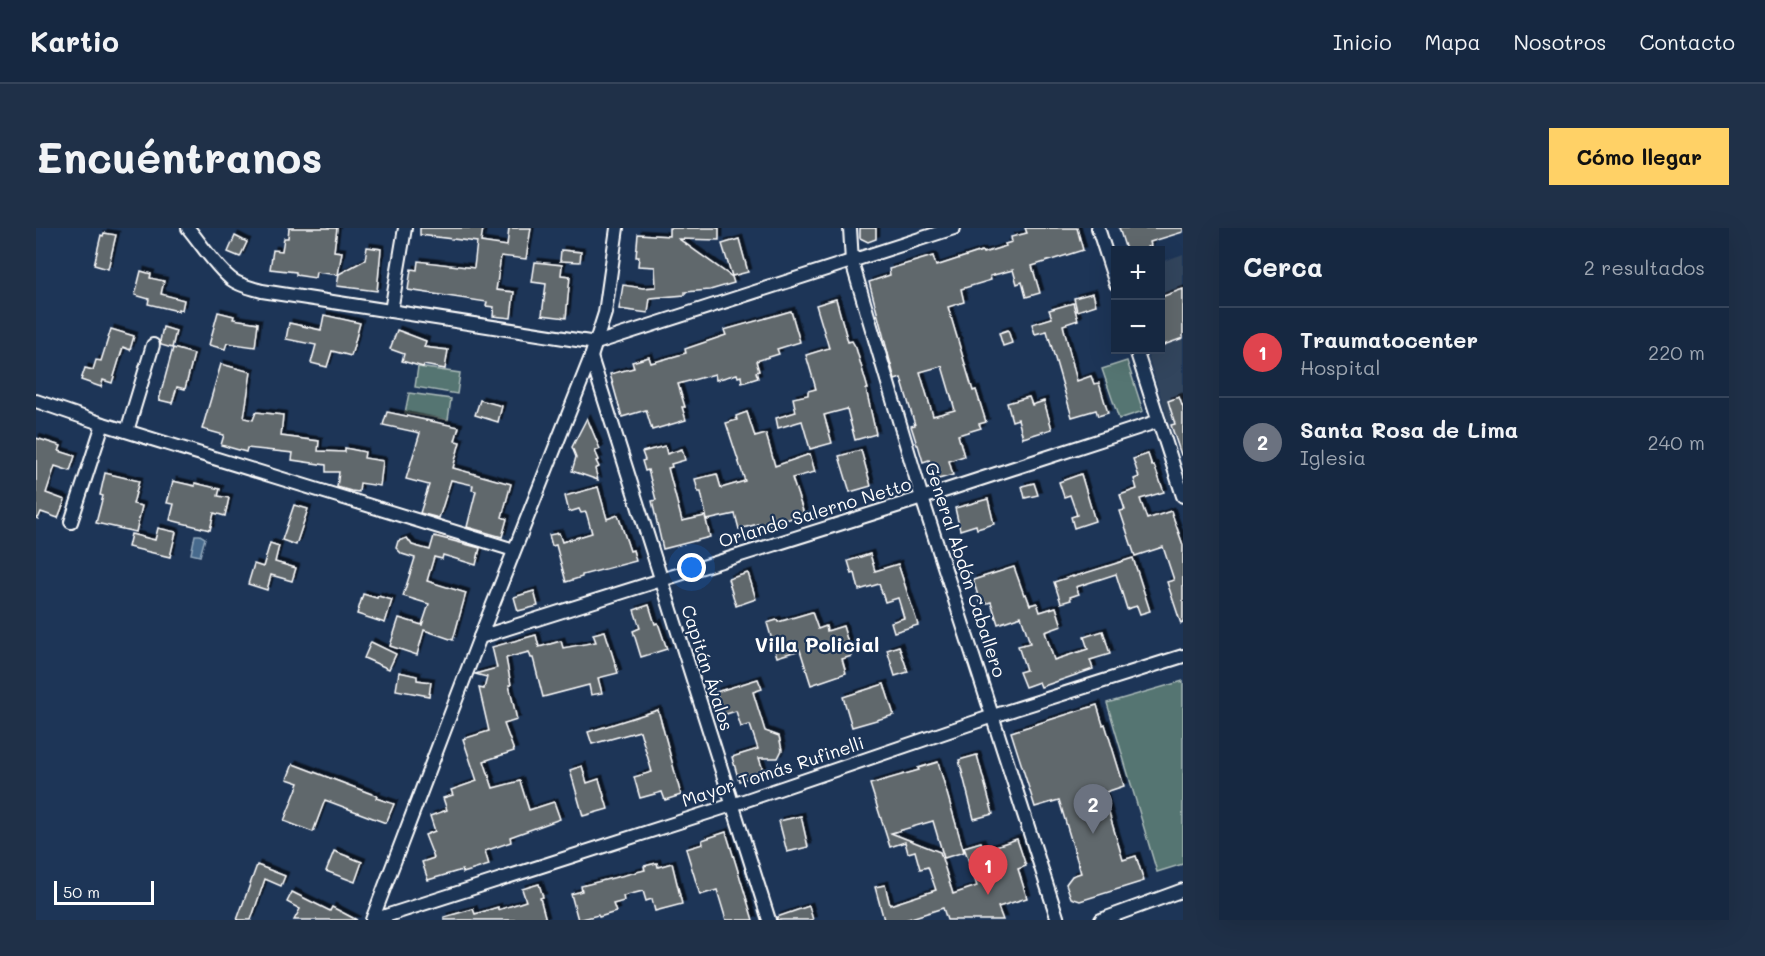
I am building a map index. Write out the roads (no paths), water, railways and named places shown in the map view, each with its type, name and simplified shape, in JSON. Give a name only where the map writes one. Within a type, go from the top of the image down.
[{"type":"street","points":[[188,228],[213,260],[232,279],[244,286],[262,291],[596,343],[954,228]]},
{"type":"street","points":[[392,311],[405,228]]},
{"type":"street","points":[[373,920],[480,637],[596,343],[605,314],[617,228]]},
{"type":"street","name":"General Abdón Caballero","points":[[850,228],[852,262],[922,498],[1058,920]]},
{"type":"street","points":[[1098,228],[1111,268]]},
{"type":"street","points":[[127,431],[153,345]]},
{"type":"street","points":[[1137,354],[1183,496]]},
{"type":"street","name":"Capitán Ávalos","points":[[591,357],[769,920]]},
{"type":"street","points":[[36,401],[103,424],[514,550]]},
{"type":"street","name":"Orlando Salerno Netto","points":[[480,637],[1159,421]]},
{"type":"street","points":[[71,522],[103,424]]},
{"type":"street","name":"Mayor Tomás Rufinelli","points":[[373,920],[732,805],[993,716],[1183,656]]},
{"type":"street","points":[[1101,920],[1183,890]]},
{"type":"place","name":"Santa Rosa de Lima","points":[[1093,834]]},
{"type":"place","name":"Traumatocenter","points":[[988,895]]},
{"type":"district","name":"Villa Policial","points":[[817,645]]}]
